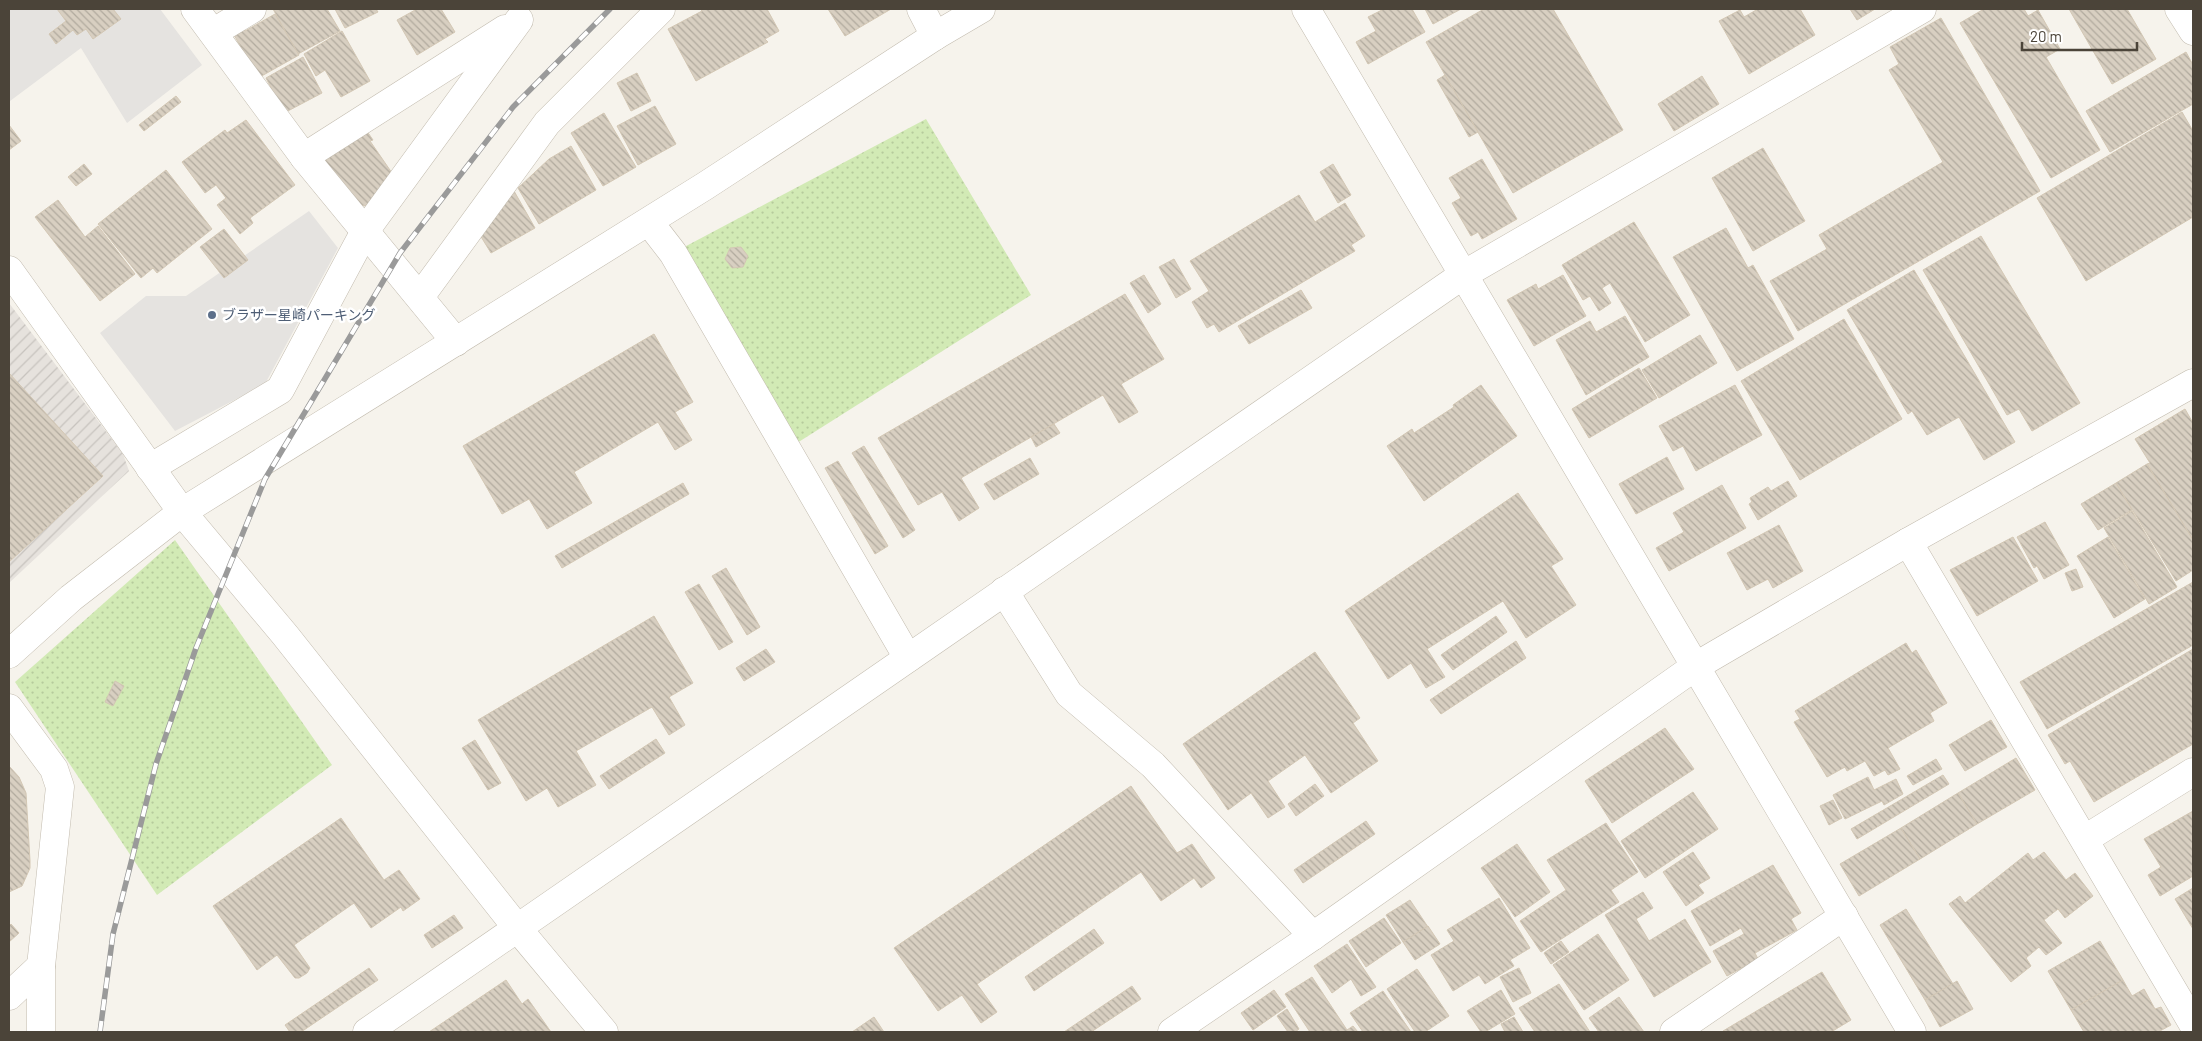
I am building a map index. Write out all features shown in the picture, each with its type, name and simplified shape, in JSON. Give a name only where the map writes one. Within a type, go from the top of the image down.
[{"type":"street","points":[[195,9],[214,32],[304,157],[456,342]]},
{"type":"street","points":[[214,32],[252,9]]},
{"type":"street","points":[[420,297],[548,123],[661,9]]},
{"type":"street","points":[[921,9],[935,36]]},
{"type":"street","points":[[9,654],[71,598],[182,512],[648,222],[935,36],[981,9]]},
{"type":"street","points":[[1306,9],[1912,1032]]},
{"type":"street","points":[[368,1032],[1463,275],[1922,9]]},
{"type":"street","points":[[2179,9],[2193,31]]},
{"type":"street","points":[[304,157],[526,14]]},
{"type":"street","points":[[150,468],[280,390],[364,231],[526,14]]},
{"type":"street","points":[[648,222],[673,253],[908,658]]},
{"type":"street","points":[[9,270],[182,512],[285,635],[518,930],[604,1032]]},
{"type":"street","points":[[1172,1032],[1313,936],[1696,666],[1908,542],[2193,383]]},
{"type":"street","points":[[1908,542],[2193,1024]]},
{"type":"street","points":[[1004,591],[1069,694],[1152,765],[1313,936]]},
{"type":"street","points":[[9,708],[54,768],[60,787],[41,966],[41,1032]]},
{"type":"street","points":[[2085,839],[2193,772]]},
{"type":"street","points":[[1674,1032],[1844,916]]},
{"type":"street","points":[[9,996],[41,966]]},
{"type":"shaded area","points":[[9,9],[160,9],[202,65],[127,123],[81,48],[10,101]]},
{"type":"shaded area","name":"ブラザー星崎パーキング","points":[[309,211],[338,248],[265,384],[175,431],[100,333],[146,296],[186,296]]},
{"type":"shaded area","points":[[9,303],[123,454],[129,471],[9,583]]},
{"type":"green space","points":[[926,119],[1031,295],[797,443],[673,253]]},
{"type":"green space","points":[[175,540],[332,765],[157,895],[15,682]]},
{"type":"building","points":[[57,9],[113,9],[121,19],[93,39],[86,29],[77,35],[73,30],[56,44],[49,34],[66,21]]},
{"type":"building","points":[[273,9],[327,9],[340,31],[298,54]]},
{"type":"building","points":[[335,9],[376,9],[378,12],[345,28]]},
{"type":"building","points":[[417,9],[441,9],[455,32],[417,55],[397,20]]},
{"type":"building","points":[[700,9],[767,9],[779,31],[765,39],[768,42],[696,81],[668,29],[702,11]]},
{"type":"building","points":[[828,9],[891,9],[845,36]]},
{"type":"building","points":[[1384,9],[1412,9],[1425,32],[1368,64],[1356,42],[1376,31],[1368,17]]},
{"type":"building","points":[[1425,9],[1461,9],[1433,24]]},
{"type":"building","points":[[1484,9],[1553,9],[1623,130],[1513,193],[1426,42]]},
{"type":"building","points":[[1758,9],[1800,9],[1815,35],[1749,74],[1719,21],[1740,10],[1744,17]]},
{"type":"building","points":[[1850,9],[1875,9],[1857,20]]},
{"type":"building","points":[[1984,9],[2024,9],[2028,16],[2038,10],[2060,49],[2046,57],[2100,150],[2051,178],[1960,23]]},
{"type":"building","points":[[2069,9],[2127,9],[2156,59],[2112,84]]},
{"type":"building","points":[[275,14],[299,55],[258,78],[233,33],[243,28],[245,31]]},
{"type":"building","points":[[1941,18],[2040,191],[1798,331],[1770,281],[1827,249],[1819,235],[1943,162],[1889,70],[1899,64],[1890,47]]},
{"type":"building","points":[[342,31],[370,81],[341,97],[325,70],[316,76],[304,54]]},
{"type":"building","points":[[2186,52],[2193,65],[2193,104],[2110,152],[2086,111]]},
{"type":"building","points":[[303,57],[322,93],[284,113],[266,78]]},
{"type":"building","points":[[637,73],[651,101],[631,111],[617,83]]},
{"type":"building","points":[[1445,75],[1478,132],[1469,137],[1437,80]]},
{"type":"building","points":[[1702,76],[1719,104],[1674,131],[1658,104]]},
{"type":"building","points":[[176,96],[181,102],[144,131],[139,125]]},
{"type":"building","points":[[655,106],[676,144],[638,165],[617,126]]},
{"type":"building","points":[[2182,112],[2193,131],[2193,217],[2086,281],[2037,198]]},
{"type":"building","points":[[604,113],[636,167],[603,186],[571,133]]},
{"type":"building","points":[[246,120],[295,185],[250,218],[253,223],[240,234],[217,205],[226,198],[216,185],[205,193],[182,162],[225,130],[227,133]]},
{"type":"building","points":[[9,125],[21,141],[9,150]]},
{"type":"building","points":[[364,127],[373,140],[370,141],[392,173],[366,206],[360,205],[355,197],[350,200],[320,156]]},
{"type":"building","points":[[571,146],[596,190],[539,224],[518,188],[549,159]]},
{"type":"building","points":[[1763,148],[1805,221],[1753,251],[1712,178]]},
{"type":"building","points":[[1482,159],[1517,219],[1482,239],[1478,232],[1471,236],[1452,203],[1461,198],[1449,178]]},
{"type":"building","points":[[84,164],[92,174],[76,186],[68,177]]},
{"type":"building","points":[[1333,164],[1351,195],[1338,203],[1320,172]]},
{"type":"building","points":[[166,170],[212,229],[157,273],[153,268],[141,278],[98,224]]},
{"type":"building","points":[[514,191],[535,228],[491,253],[480,235]]},
{"type":"building","points":[[1299,195],[1315,222],[1345,203],[1365,236],[1351,245],[1355,251],[1219,332],[1214,324],[1207,328],[1192,302],[1209,291],[1190,261]]},
{"type":"building","points":[[58,200],[85,237],[98,226],[135,274],[100,301],[35,217]]},
{"type":"building","points":[[1634,222],[1690,315],[1645,342],[1610,283],[1602,288],[1611,303],[1599,311],[1590,296],[1583,300],[1562,265]]},
{"type":"building","points":[[1726,228],[1748,268],[1753,265],[1794,339],[1737,371],[1673,257]]},
{"type":"building","points":[[224,229],[248,260],[224,278],[200,247]]},
{"type":"building","points":[[1981,236],[2080,403],[2032,431],[2019,409],[2007,415],[1923,270]]},
{"type":"building","points":[[741,247],[748,256],[743,267],[732,268],[725,259],[730,248]]},
{"type":"building","points":[[1174,259],[1191,289],[1176,298],[1159,267]]},
{"type":"building","points":[[1914,270],[2015,442],[1984,460],[1959,417],[1927,435],[1912,411],[1908,414],[1847,310]]},
{"type":"building","points":[[1144,275],[1161,304],[1148,313],[1130,283]]},
{"type":"building","points":[[1563,275],[1586,316],[1534,346],[1507,300],[1536,284],[1538,289]]},
{"type":"building","points":[[1301,290],[1312,308],[1249,344],[1238,326]]},
{"type":"building","points":[[1125,294],[1164,359],[1121,384],[1138,412],[1119,423],[1103,395],[961,478],[979,508],[959,521],[942,492],[918,505],[878,438]]},
{"type":"building","points":[[1625,316],[1649,357],[1586,395],[1556,340],[1590,321],[1596,332]]},
{"type":"building","points":[[1844,319],[1902,419],[1800,480],[1741,381]]},
{"type":"building","points":[[654,334],[693,402],[675,412],[692,440],[675,450],[658,422],[574,472],[592,503],[547,529],[529,499],[502,514],[463,446]]},
{"type":"building","points":[[1700,335],[1717,363],[1659,398],[1642,370]]},
{"type":"building","points":[[1639,368],[1657,398],[1589,438],[1572,409]]},
{"type":"building","points":[[9,373],[103,476],[9,562]]},
{"type":"building","points":[[1481,385],[1517,436],[1424,501],[1387,446],[1412,429],[1414,433],[1454,407],[1453,405]]},
{"type":"building","points":[[1735,385],[1762,435],[1696,471],[1683,446],[1673,451],[1659,426]]},
{"type":"building","points":[[2185,409],[2193,423],[2193,540],[2147,464],[2150,463],[2135,439]]},
{"type":"building","points":[[1054,424],[1060,433],[1036,447],[1031,437]]},
{"type":"building","points":[[864,446],[915,530],[903,538],[852,453]]},
{"type":"building","points":[[1667,457],[1684,489],[1636,514],[1619,484]]},
{"type":"building","points":[[1030,458],[1039,474],[994,500],[984,484]]},
{"type":"building","points":[[838,461],[888,546],[875,554],[825,468]]},
{"type":"building","points":[[2147,464],[2193,540],[2193,570],[2176,581],[2116,483]]},
{"type":"building","points":[[1788,481],[1797,496],[1758,520],[1749,504],[1752,502],[1750,498],[1768,487],[1771,491]]},
{"type":"building","points":[[683,483],[689,494],[562,568],[555,556]]},
{"type":"building","points":[[2116,483],[2132,510],[2098,530],[2081,504]]},
{"type":"building","points":[[1722,485],[1746,528],[1669,571],[1656,548],[1684,532],[1673,513]]},
{"type":"building","points":[[1518,493],[1563,559],[1551,566],[1576,605],[1526,638],[1503,601],[1427,649],[1445,677],[1426,688],[1411,663],[1388,679],[1345,611]]},
{"type":"building","points":[[2132,511],[2177,587],[2149,604],[2104,528]]},
{"type":"building","points":[[2045,522],[2069,565],[2044,579],[2037,566],[2034,568],[2017,537]]},
{"type":"building","points":[[1779,525],[1803,571],[1773,588],[1768,579],[1747,590],[1727,553]]},
{"type":"building","points":[[2013,537],[2038,581],[1977,616],[1950,570]]},
{"type":"building","points":[[2108,537],[2145,599],[2114,618],[2077,556]]},
{"type":"building","points":[[726,568],[760,627],[747,635],[712,576]]},
{"type":"building","points":[[2076,569],[2083,587],[2072,591],[2065,573]]},
{"type":"building","points":[[2193,582],[2193,645],[2047,729],[2020,682]]},
{"type":"building","points":[[699,584],[733,642],[719,650],[685,592]]},
{"type":"building","points":[[654,616],[693,683],[669,697],[685,725],[669,735],[652,707],[576,751],[596,785],[558,807],[547,788],[526,801],[478,720]]},
{"type":"building","points":[[1496,616],[1507,632],[1453,670],[1441,655]]},
{"type":"building","points":[[1516,641],[1526,658],[1441,714],[1430,700]]},
{"type":"building","points":[[1906,643],[1912,653],[1916,650],[1947,703],[1930,713],[1934,721],[1888,748],[1900,769],[1888,775],[1885,770],[1874,776],[1865,761],[1847,771],[1845,767],[1827,777],[1794,722],[1800,719],[1795,711]]},
{"type":"building","points":[[766,649],[775,662],[744,681],[736,668]]},
{"type":"building","points":[[2193,649],[2193,744],[2094,802],[2070,761],[2065,764],[2048,735]]},
{"type":"building","points":[[1315,652],[1360,718],[1353,723],[1378,761],[1331,793],[1305,755],[1268,781],[1285,807],[1268,818],[1251,793],[1228,810],[1183,744]]},
{"type":"building","points":[[115,681],[124,686],[113,706],[105,702]]},
{"type":"building","points":[[1991,720],[2007,747],[1965,771],[1949,745]]},
{"type":"building","points":[[1665,728],[1694,769],[1612,823],[1585,781]]},
{"type":"building","points":[[656,739],[665,753],[609,789],[600,776]]},
{"type":"building","points":[[475,740],[501,783],[488,790],[462,748]]},
{"type":"building","points":[[2016,758],[2035,790],[1977,824],[1958,793]]},
{"type":"building","points":[[1936,759],[1942,769],[1913,785],[1907,776]]},
{"type":"building","points":[[9,766],[19,777],[26,793],[30,868],[22,886],[9,892]]},
{"type":"building","points":[[1943,775],[1949,784],[1857,839],[1851,829]]},
{"type":"building","points":[[1868,777],[1874,790],[1896,779],[1903,794],[1884,805],[1882,801],[1845,819],[1833,795]]},
{"type":"building","points":[[1315,784],[1324,796],[1296,816],[1288,804]]},
{"type":"building","points":[[1131,786],[1177,853],[1192,844],[1215,878],[1201,888],[1194,878],[1161,901],[1141,872],[977,984],[997,1012],[981,1023],[962,995],[938,1011],[894,948]]},
{"type":"building","points":[[1693,792],[1718,829],[1645,878],[1621,841]]},
{"type":"building","points":[[1958,793],[1977,824],[1920,859],[1901,828]]},
{"type":"building","points":[[1833,800],[1842,818],[1829,825],[1820,806]]},
{"type":"building","points":[[2193,811],[2193,876],[2160,896],[2148,875],[2161,867],[2144,839]]},
{"type":"building","points":[[341,818],[384,880],[399,870],[420,899],[403,911],[401,907],[371,928],[354,903],[294,945],[310,968],[307,973],[299,978],[295,978],[277,955],[257,970],[213,906]]},
{"type":"building","points":[[1366,821],[1375,834],[1303,883],[1294,870]]},
{"type":"building","points":[[1606,823],[1638,872],[1611,890],[1619,902],[1541,952],[1520,921],[1566,890],[1547,860]]},
{"type":"building","points":[[1901,828],[1920,859],[1859,896],[1840,864]]},
{"type":"building","points":[[1517,844],[1550,892],[1515,917],[1481,868]]},
{"type":"building","points":[[1693,852],[1710,878],[1698,885],[1704,893],[1686,906],[1663,872]]},
{"type":"building","points":[[2044,852],[2066,880],[2075,873],[2093,896],[2065,918],[2058,909],[2044,920],[2062,943],[2046,955],[2039,947],[2026,958],[2031,966],[2011,982],[1949,904],[1960,896],[1965,903],[2028,853],[2033,860]]},
{"type":"building","points":[[1773,865],[1801,913],[1791,919],[1797,930],[1755,953],[1758,959],[1727,976],[1713,951],[1744,934],[1741,928],[1710,946],[1691,911]]},
{"type":"building","points":[[2193,888],[2193,929],[2175,899]]},
{"type":"building","points":[[1643,892],[1653,908],[1636,919],[1649,941],[1685,919],[1711,962],[1654,997],[1605,915]]},
{"type":"building","points":[[1499,898],[1530,948],[1510,960],[1514,966],[1485,984],[1479,975],[1453,991],[1431,955],[1454,941],[1447,930]]},
{"type":"building","points":[[1410,900],[1428,927],[1403,942],[1386,915]]},
{"type":"building","points":[[1906,909],[1953,984],[1925,1000],[1880,925]]},
{"type":"building","points":[[454,915],[463,928],[432,948],[424,935]]},
{"type":"building","points":[[1384,918],[1401,943],[1366,967],[1349,941]]},
{"type":"building","points":[[11,924],[19,933],[9,942],[9,926]]},
{"type":"building","points":[[1428,926],[1440,944],[1415,960],[1403,942]]},
{"type":"building","points":[[1094,929],[1104,943],[1034,991],[1025,977]]},
{"type":"building","points":[[1598,934],[1629,980],[1584,1010],[1553,965]]},
{"type":"building","points":[[1561,941],[1569,952],[1551,964],[1544,953]]},
{"type":"building","points":[[2100,941],[2123,980],[2071,1010],[2048,971]]},
{"type":"building","points":[[1347,944],[1376,987],[1361,996],[1351,979],[1332,993],[1314,966]]},
{"type":"building","points":[[369,968],[378,980],[301,1032],[290,1032],[285,1025]]},
{"type":"building","points":[[1519,968],[1531,993],[1513,1002],[1500,977]]},
{"type":"building","points":[[1417,969],[1449,1016],[1425,1032],[1415,1032],[1387,989]]},
{"type":"building","points":[[1822,972],[1851,1020],[1831,1032],[1723,1031]]},
{"type":"building","points":[[1312,977],[1347,1030],[1353,1026],[1358,1032],[1310,1032],[1285,994]]},
{"type":"building","points":[[506,980],[522,1004],[528,999],[551,1032],[429,1032]]},
{"type":"building","points":[[2123,980],[2132,996],[2144,989],[2155,1009],[2161,1007],[2171,1025],[2158,1032],[2084,1032],[2071,1010]]},
{"type":"building","points":[[1957,981],[1973,1009],[1940,1027],[1925,1000]]},
{"type":"building","points":[[1559,984],[1590,1032],[1535,1032],[1519,1008]]},
{"type":"building","points":[[1132,986],[1141,999],[1091,1032],[1064,1032]]},
{"type":"building","points":[[1274,990],[1286,1007],[1253,1030],[1241,1013]]},
{"type":"building","points":[[1501,990],[1515,1014],[1485,1032],[1481,1032],[1467,1011]]},
{"type":"building","points":[[1383,991],[1411,1032],[1363,1032],[1350,1013]]},
{"type":"building","points":[[1619,997],[1644,1032],[1599,1032],[1589,1018]]},
{"type":"building","points":[[1287,1009],[1299,1029],[1295,1032],[1288,1032],[1277,1016]]},
{"type":"building","points":[[874,1017],[884,1032],[852,1032]]},
{"type":"building","points":[[1514,1017],[1523,1032],[1505,1032],[1501,1024]]},
{"type":"railway","points":[[100,1032],[113,934],[156,764],[196,648],[265,479],[400,253],[513,107],[610,9]]},
{"type":"place","name":"ブラザー星崎パーキング","points":[[212,315]]}]
